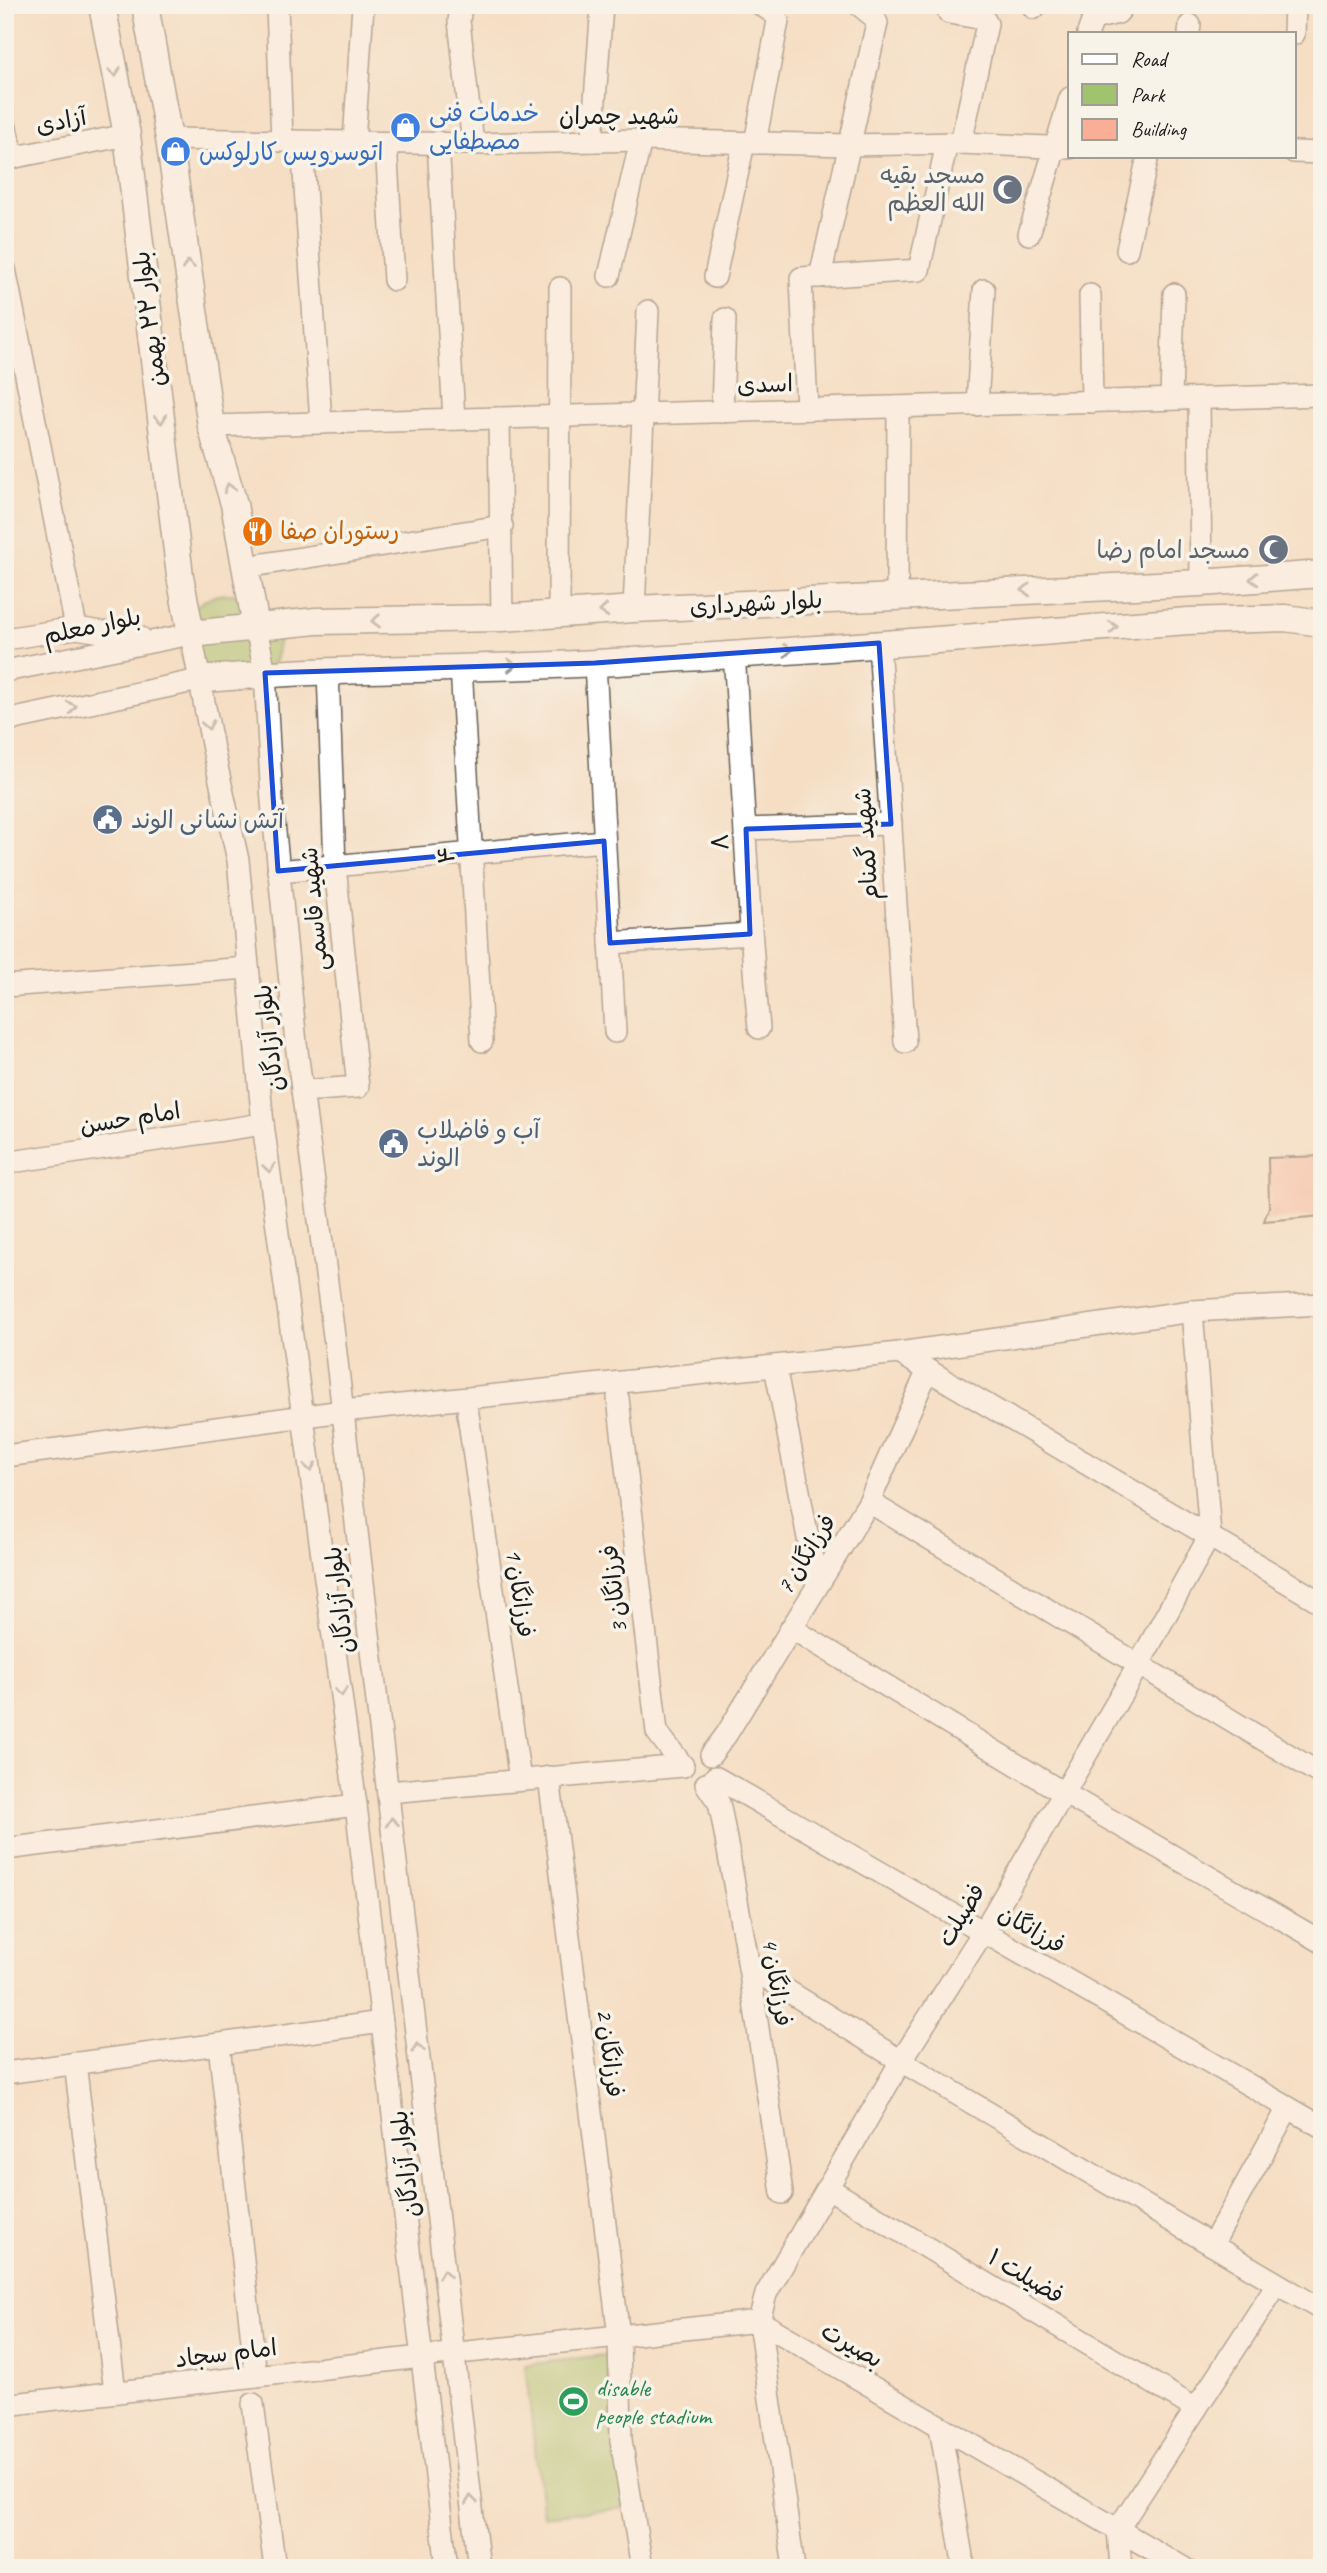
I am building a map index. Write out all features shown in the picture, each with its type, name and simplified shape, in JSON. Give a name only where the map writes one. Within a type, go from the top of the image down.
[{"type":"main road","name":"بلوار ۲۲ بهمن","points":[[102,5],[127,135],[178,562],[191,634]]},
{"type":"main road","name":"بلوار ۲۲ بهمن","points":[[145,5],[169,139],[211,426],[234,504],[256,627]]},
{"type":"main road","name":"بلوار شهرداری","points":[[191,634],[316,621],[502,618],[634,609],[1201,583],[1322,574]]},
{"type":"main road","name":"بلوار شهرداری","points":[[200,680],[265,673],[595,663],[1188,621],[1285,618],[1322,623]]},
{"type":"street","points":[[277,5],[321,423]]},
{"type":"street","points":[[354,142],[363,5]]},
{"type":"street","points":[[460,5],[459,21],[473,145]]},
{"type":"street","points":[[592,141],[602,5]]},
{"type":"street","points":[[715,277],[778,21],[775,14],[761,5]]},
{"type":"street","points":[[820,277],[877,23],[874,17],[859,5]]},
{"type":"street","points":[[807,410],[801,278],[919,270],[986,24],[984,19],[949,13],[946,5]]},
{"type":"street","points":[[1088,32],[1093,19],[1118,13],[1125,5]]},
{"type":"street","points":[[1294,32],[1295,5]]},
{"type":"street","points":[[1029,234],[1063,148],[1068,112]]},
{"type":"street","points":[[5,124],[9,159]]},
{"type":"street","name":"آزادی","points":[[9,159],[127,135]]},
{"type":"street","name":"شهید چمران","points":[[169,139],[438,142],[473,145],[641,140],[848,145],[954,143],[1063,148]]},
{"type":"street","points":[[609,276],[641,140]]},
{"type":"street","points":[[438,142],[454,419]]},
{"type":"street","points":[[386,143],[394,281]]},
{"type":"street","points":[[1296,152],[1322,153]]},
{"type":"street","points":[[1127,250],[1148,158]]},
{"type":"street","points":[[5,270],[76,628]]},
{"type":"street","points":[[559,615],[561,288]]},
{"type":"street","points":[[977,405],[984,290]]},
{"type":"street","points":[[1171,399],[1174,293]]},
{"type":"street","points":[[1090,295],[1092,402]]},
{"type":"street","points":[[634,609],[648,311]]},
{"type":"street","points":[[722,412],[725,319]]},
{"type":"street","name":"اسدی","points":[[211,426],[1322,395]]},
{"type":"street","points":[[1199,399],[1201,583]]},
{"type":"street","points":[[897,596],[898,407]]},
{"type":"street","points":[[499,418],[502,618]]},
{"type":"street","points":[[246,567],[502,526]]},
{"type":"street","name":"بلوار آزادگان","points":[[256,627],[265,673],[278,871],[302,1091],[343,1411],[479,2568]]},
{"type":"street","points":[[5,639],[76,628],[153,640]]},
{"type":"street","name":"بلوار معلم","points":[[5,671],[191,634]]},
{"type":"street","name":"بلوار آزادگان","points":[[191,634],[238,860],[263,1124],[356,1805],[447,2568]]},
{"type":"street","name":"شهید گمنام","points":[[879,643],[905,1042]]},
{"type":"street","name":"۸","points":[[734,654],[750,934],[759,1028]]},
{"type":"street","points":[[595,663],[615,1032]]},
{"type":"street","name":"۴","points":[[461,666],[482,1041]]},
{"type":"street","name":"شهید قاسمی","points":[[302,1091],[358,1087],[335,866],[328,671]]},
{"type":"street","points":[[5,721],[200,680]]},
{"type":"street","points":[[746,829],[891,824]]},
{"type":"street","points":[[278,871],[604,841]]},
{"type":"street","points":[[610,943],[750,934]]},
{"type":"street","points":[[5,986],[248,968]]},
{"type":"street","name":"امام حسن","points":[[5,1163],[263,1124]]},
{"type":"street","points":[[5,1455],[303,1415],[900,1353],[1192,1311],[1322,1304]]},
{"type":"street","points":[[1192,1311],[1210,1535]]},
{"type":"street","points":[[900,1353],[1322,1603]]},
{"type":"street","points":[[775,1366],[817,1585]]},
{"type":"street","name":"فرزانگان 7","points":[[711,1755],[726,1735],[869,1502],[928,1370]]},
{"type":"street","name":"فرزانگان 3","points":[[618,1398],[657,1732],[683,1766]]},
{"type":"street","name":"فرزانگان 1","points":[[468,1413],[520,1780]]},
{"type":"street","points":[[869,1502],[1322,1775]]},
{"type":"street","name":"فضیلت","points":[[759,2321],[766,2294],[901,2061],[983,1931],[1139,1664],[1210,1535]]},
{"type":"street","points":[[791,1628],[1062,1792],[1322,1942]]},
{"type":"street","points":[[700,1752],[711,1755],[717,1765],[711,1781],[695,1784],[686,1777],[683,1766],[689,1756],[700,1752]]},
{"type":"street","points":[[388,1792],[683,1766]]},
{"type":"street","name":"فرزانگان 2","points":[[549,1777],[619,2336],[621,2440],[642,2568]]},
{"type":"street","name":"فرزانگان","points":[[711,1781],[983,1931],[1322,2127]]},
{"type":"street","name":"فرزانگان 4","points":[[711,1781],[719,1803],[749,1967],[782,2193]]},
{"type":"street","points":[[5,1849],[356,1805]]},
{"type":"street","points":[[749,1967],[901,2061],[1322,2310]]},
{"type":"street","points":[[5,2073],[382,2022]]},
{"type":"street","points":[[219,2045],[256,2376]]},
{"type":"street","points":[[75,2063],[114,2392]]},
{"type":"street","points":[[1212,2245],[1289,2108]]},
{"type":"street","name":"فضیلت ۱","points":[[828,2188],[1196,2409]]},
{"type":"street","points":[[1121,2568],[1118,2529],[1277,2284]]},
{"type":"street","points":[[453,2353],[759,2321],[794,2568]]},
{"type":"street","name":"بصیرت","points":[[759,2321],[1184,2568]]},
{"type":"street","name":"امام سجاد","points":[[5,2405],[453,2353]]},
{"type":"street","points":[[253,2404],[275,2568]]},
{"type":"street","points":[[940,2427],[964,2568]]},
{"type":"highlighted area","points":[[879,643],[891,824],[746,829],[750,934],[610,943],[604,841],[278,871],[265,673],[595,663]]},
{"type":"green space","points":[[229,594],[248,598],[263,609],[274,624],[278,643],[274,662],[263,677],[248,688],[229,692],[210,688],[195,677],[184,662],[180,643],[184,624],[195,609],[210,598]]},
{"type":"green space","name":"disable people stadium","points":[[611,2354],[625,2508],[543,2516],[525,2365]]},
{"type":"building","points":[[1322,1156],[1322,1216],[1264,1221],[1269,1207],[1268,1158]]},
{"type":"place","name":"خدمات فنی مصطفایی","points":[[406,127]]},
{"type":"place","name":"اتوسرویس کارلوکس","points":[[176,152]]},
{"type":"place","name":"مسجد بقیه الله العظم","points":[[1008,189]]},
{"type":"place","name":"رستوران صفا","points":[[257,531]]},
{"type":"place","name":"مسجد امام رضا","points":[[1273,550]]},
{"type":"place","name":"آتش نشانی الوند","points":[[108,820]]},
{"type":"place","name":"آب و فاضلاب الوند","points":[[394,1144]]},
{"type":"place","name":"disable people stadium","points":[[573,2402]]}]
